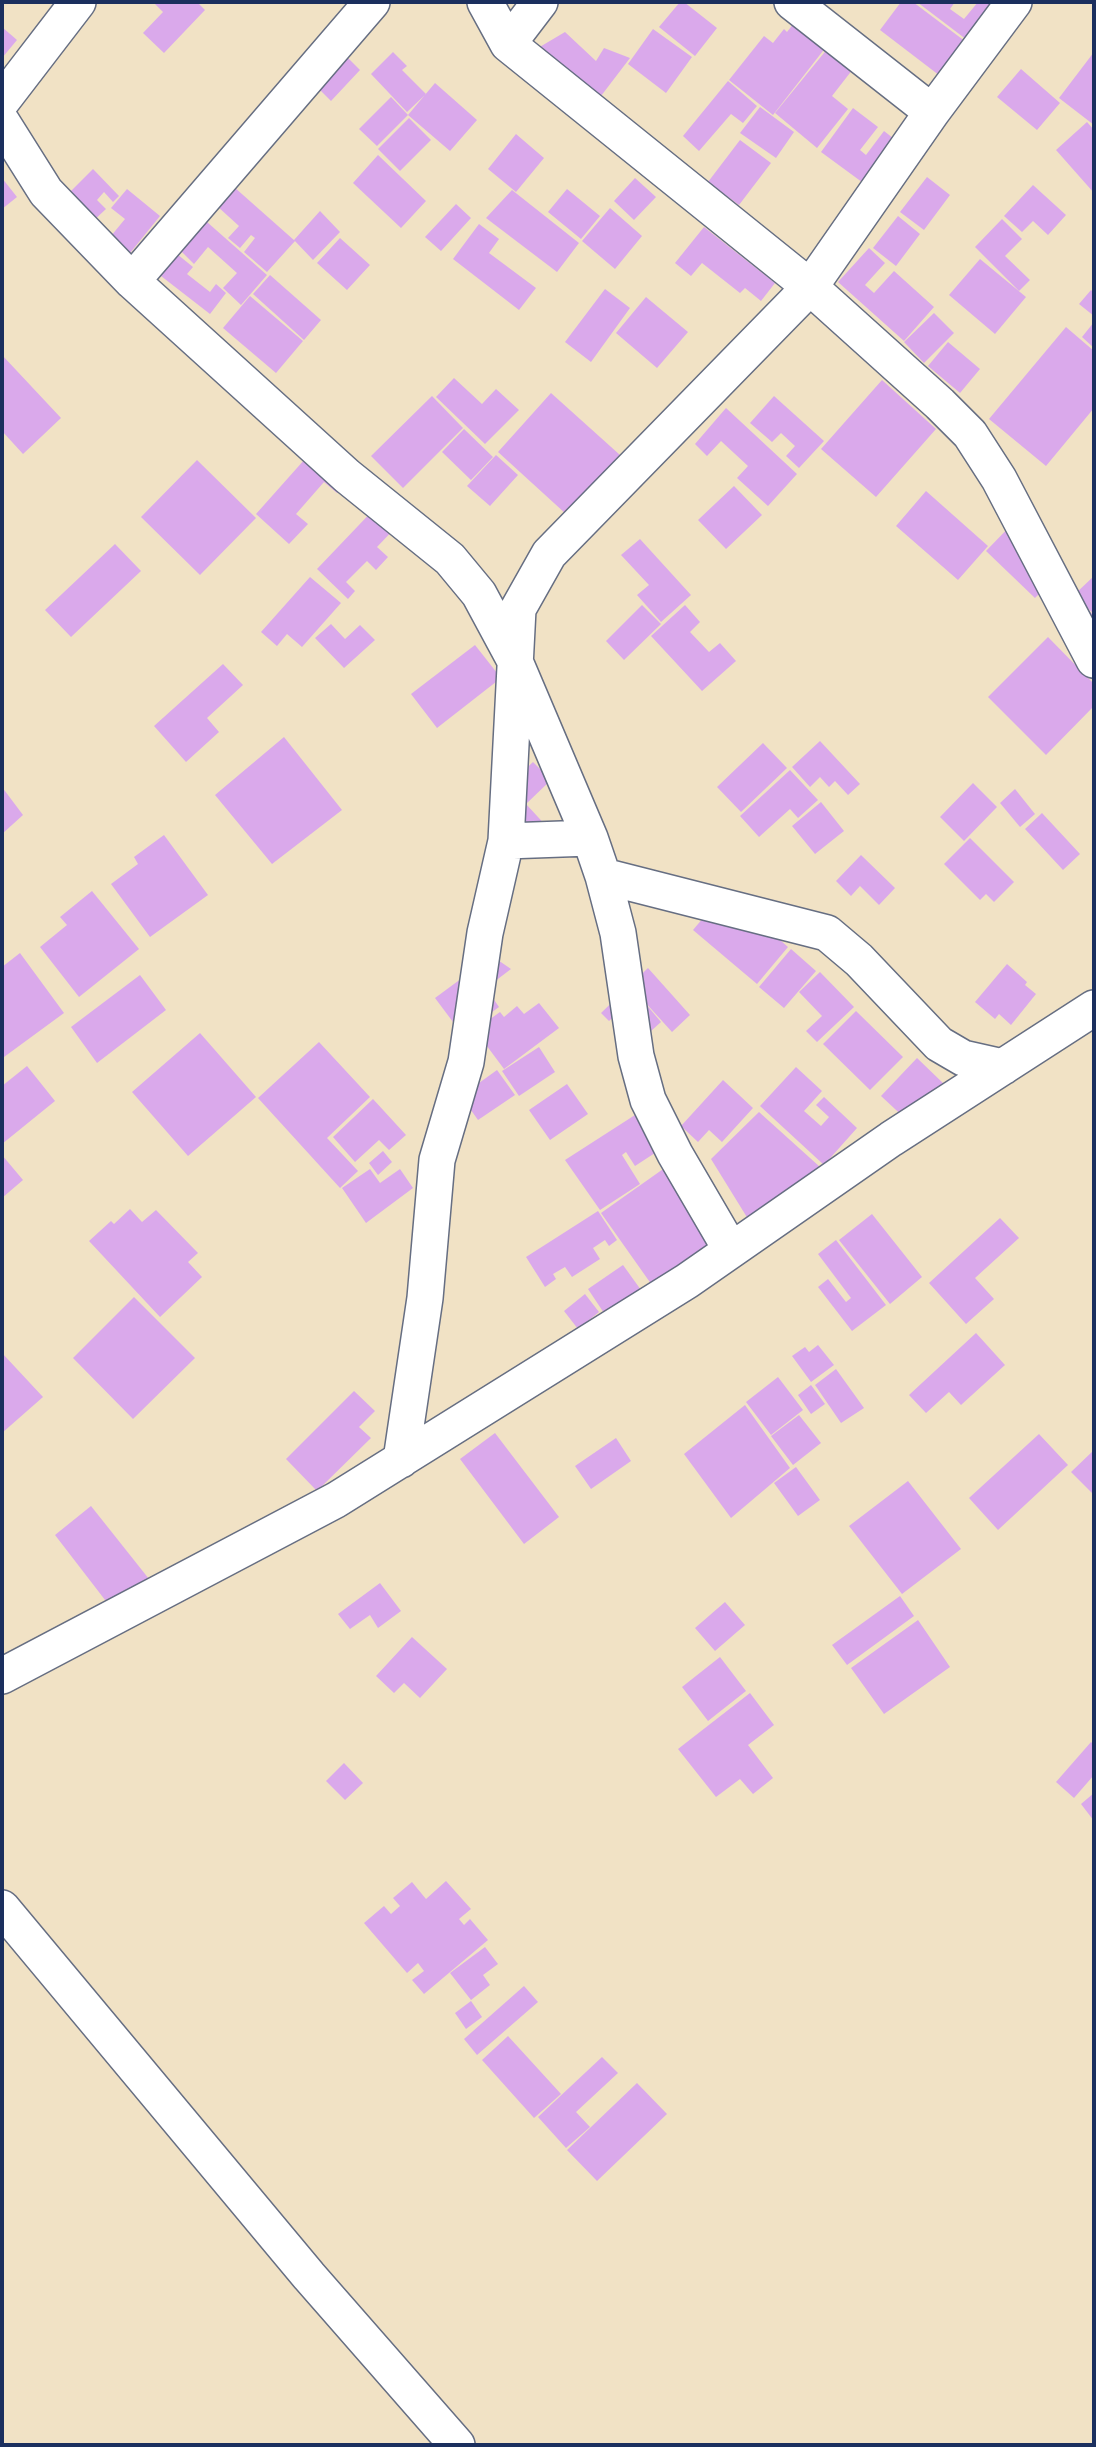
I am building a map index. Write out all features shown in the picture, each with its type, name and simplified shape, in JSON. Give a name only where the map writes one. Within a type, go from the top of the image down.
[{"type":"street","points":[[2,102],[78,2]]},
{"type":"street","points":[[132,281],[372,2]]},
{"type":"street","points":[[485,2],[508,44],[810,287],[970,434],[999,480],[1094,660]]},
{"type":"street","points":[[508,44],[540,2]]},
{"type":"street","points":[[792,2],[932,112]]},
{"type":"street","points":[[401,1460],[425,1298],[437,1160],[466,1062],[485,933],[506,841],[518,608],[549,554],[810,287],[932,112],[1014,2]]},
{"type":"street","points":[[2,122],[46,192],[132,281],[348,475],[450,559],[479,594],[514,659],[590,838],[603,876],[618,933],[636,1056],[648,1100],[675,1154],[732,1250]]},
{"type":"street","points":[[506,841],[590,838]]},
{"type":"street","points":[[603,876],[827,933],[859,960],[939,1044],[963,1058],[1003,1067]]},
{"type":"street","points":[[2,1676],[336,1500],[687,1281],[891,1139],[1094,1008]]},
{"type":"street","points":[[2,1908],[309,2276],[457,2445]]},
{"type":"building","points":[[153,2],[197,2],[205,10],[164,53],[143,33],[163,12]]},
{"type":"building","points":[[680,2],[684,2],[717,28],[695,56],[659,27]]},
{"type":"building","points":[[901,2],[913,2],[974,48],[948,82],[880,30]]},
{"type":"building","points":[[917,2],[955,2],[950,9],[964,19],[978,2],[988,2],[1001,12],[975,46]]},
{"type":"building","points":[[794,23],[826,47],[773,115],[729,80],[764,36],[773,43],[784,29],[787,32]]},
{"type":"building","points":[[2,27],[17,40],[2,58]]},
{"type":"building","points":[[653,29],[692,57],[666,93],[628,64]]},
{"type":"building","points":[[565,32],[596,61],[604,48],[630,58],[601,96],[538,48]]},
{"type":"building","points":[[828,48],[853,69],[832,96],[848,109],[817,148],[775,113]]},
{"type":"building","points":[[393,52],[407,66],[402,70],[426,94],[407,112],[371,74]]},
{"type":"building","points":[[1094,52],[1094,125],[1059,98]]},
{"type":"building","points":[[343,53],[360,70],[331,101],[313,83]]},
{"type":"building","points":[[1021,69],[1060,103],[1037,130],[997,97]]},
{"type":"building","points":[[728,81],[757,106],[743,123],[731,114],[699,151],[683,136]]},
{"type":"building","points":[[435,83],[477,120],[450,151],[408,115]]},
{"type":"building","points":[[391,97],[408,115],[377,146],[359,129]]},
{"type":"building","points":[[760,107],[794,132],[776,158],[740,133]]},
{"type":"building","points":[[853,108],[878,127],[860,150],[866,155],[884,131],[898,142],[866,185],[821,152]]},
{"type":"building","points":[[409,118],[431,140],[400,171],[378,149]]},
{"type":"building","points":[[1087,122],[1094,130],[1094,193],[1056,150]]},
{"type":"building","points":[[516,134],[544,158],[516,192],[488,169]]},
{"type":"building","points":[[740,140],[771,163],[739,205],[708,182]]},
{"type":"building","points":[[378,155],[426,201],[401,228],[353,183]]},
{"type":"building","points":[[93,169],[119,196],[113,202],[104,192],[97,200],[106,209],[92,222],[66,196]]},
{"type":"building","points":[[927,177],[950,195],[924,230],[900,212]]},
{"type":"building","points":[[2,178],[17,197],[2,209]]},
{"type":"building","points":[[635,178],[656,197],[634,220],[614,201]]},
{"type":"building","points":[[1033,185],[1066,215],[1048,235],[1033,221],[1022,232],[1004,216]]},
{"type":"building","points":[[234,187],[295,241],[267,272],[244,252],[255,238],[251,235],[240,248],[228,238],[239,226],[217,206]]},
{"type":"building","points":[[127,189],[160,216],[130,253],[111,236],[125,219],[111,208]]},
{"type":"building","points":[[567,189],[600,216],[581,239],[548,212]]},
{"type":"building","points":[[512,190],[579,243],[557,272],[486,218]]},
{"type":"building","points":[[456,204],[471,218],[441,251],[425,237]]},
{"type":"building","points":[[610,208],[642,236],[615,269],[582,241]]},
{"type":"building","points":[[320,211],[340,232],[313,260],[294,240]]},
{"type":"building","points":[[898,216],[920,234],[896,266],[873,248]]},
{"type":"building","points":[[1002,219],[1022,239],[1005,256],[1030,280],[1019,291],[975,247]]},
{"type":"building","points":[[207,222],[267,275],[241,305],[223,288],[237,273],[208,247],[194,264],[180,250]]},
{"type":"building","points":[[479,224],[499,239],[489,253],[536,288],[519,310],[453,259]]},
{"type":"building","points":[[704,227],[775,283],[761,301],[745,288],[740,293],[702,263],[691,276],[675,263]]},
{"type":"building","points":[[340,238],[370,265],[347,290],[317,263]]},
{"type":"building","points":[[869,248],[885,263],[865,285],[874,293],[894,271],[934,307],[904,341],[838,282]]},
{"type":"building","points":[[177,254],[193,267],[187,274],[210,292],[216,284],[226,293],[210,314],[161,276]]},
{"type":"building","points":[[980,259],[1026,297],[995,334],[949,295]]},
{"type":"building","points":[[270,275],[321,320],[304,340],[253,294]]},
{"type":"building","points":[[605,289],[630,308],[591,362],[565,342]]},
{"type":"building","points":[[1091,290],[1094,293],[1094,316],[1079,304]]},
{"type":"building","points":[[250,296],[303,341],[276,373],[223,328]]},
{"type":"building","points":[[646,297],[688,332],[657,368],[616,333]]},
{"type":"building","points":[[934,313],[954,333],[924,363],[904,342]]},
{"type":"building","points":[[1094,322],[1094,348],[1082,337]]},
{"type":"building","points":[[1066,327],[1094,351],[1094,408],[1046,466],[989,419]]},
{"type":"building","points":[[948,342],[980,369],[960,393],[928,366]]},
{"type":"building","points":[[2,355],[61,418],[23,454],[2,431]]},
{"type":"building","points":[[454,378],[482,404],[496,389],[519,410],[485,444],[436,397]]},
{"type":"building","points":[[882,380],[936,429],[876,497],[821,449]]},
{"type":"building","points":[[551,393],[620,455],[566,514],[498,452]]},
{"type":"building","points":[[432,396],[463,428],[403,488],[371,456]]},
{"type":"building","points":[[774,396],[824,441],[799,468],[786,456],[795,446],[781,433],[772,442],[750,423]]},
{"type":"building","points":[[726,408],[797,474],[768,506],[737,478],[748,466],[721,441],[707,456],[695,444]]},
{"type":"building","points":[[464,429],[493,457],[471,480],[442,452]]},
{"type":"building","points":[[313,450],[348,481],[337,493],[324,482],[296,514],[308,524],[289,544],[256,514]]},
{"type":"building","points":[[496,455],[518,475],[490,506],[467,486]]},
{"type":"building","points":[[197,460],[256,518],[200,575],[141,517]]},
{"type":"building","points":[[734,486],[762,515],[726,549],[698,520]]},
{"type":"building","points":[[926,491],[988,546],[958,580],[896,526]]},
{"type":"building","points":[[378,505],[398,525],[377,547],[388,557],[376,570],[367,561],[346,582],[355,591],[348,599],[317,569]]},
{"type":"building","points":[[1016,520],[1066,567],[1035,598],[986,551]]},
{"type":"building","points":[[640,539],[691,595],[661,622],[637,595],[649,585],[621,555]]},
{"type":"building","points":[[115,544],[141,571],[71,637],[45,610]]},
{"type":"building","points":[[1094,576],[1094,614],[1082,603],[1094,616],[1094,679],[1080,665],[1075,594]]},
{"type":"building","points":[[310,577],[341,603],[302,647],[287,634],[277,646],[261,632]]},
{"type":"building","points":[[642,605],[661,624],[624,660],[606,641]]},
{"type":"building","points":[[685,605],[700,622],[690,632],[709,652],[720,643],[736,661],[702,691],[651,636]]},
{"type":"building","points":[[331,624],[345,639],[360,625],[375,640],[344,668],[315,638]]},
{"type":"building","points":[[1048,637],[1094,684],[1094,706],[1046,755],[988,697]]},
{"type":"building","points":[[475,645],[501,678],[437,728],[411,694]]},
{"type":"building","points":[[223,664],[243,685],[207,718],[219,732],[186,762],[154,726]]},
{"type":"building","points":[[284,737],[342,810],[272,864],[215,795]]},
{"type":"building","points":[[820,741],[860,784],[848,795],[835,781],[829,787],[820,777],[810,787],[792,767]]},
{"type":"building","points":[[763,743],[787,768],[741,812],[717,787]]},
{"type":"building","points":[[533,762],[551,780],[526,804],[549,829],[534,843],[492,801]]},
{"type":"building","points":[[790,770],[818,800],[798,818],[790,809],[759,837],[740,816]]},
{"type":"building","points":[[973,783],[997,807],[964,841],[940,817]]},
{"type":"building","points":[[2,787],[23,815],[2,834]]},
{"type":"building","points":[[1015,789],[1035,814],[1020,827],[1000,803]]},
{"type":"building","points":[[821,802],[844,831],[815,854],[792,826]]},
{"type":"building","points":[[1042,813],[1080,854],[1063,870],[1025,829]]},
{"type":"building","points":[[164,835],[208,895],[150,937],[111,884],[138,864],[134,857]]},
{"type":"building","points":[[970,838],[1014,882],[994,902],[986,894],[980,900],[944,864]]},
{"type":"building","points":[[861,855],[895,888],[879,905],[860,886],[851,896],[836,881]]},
{"type":"building","points":[[92,891],[139,949],[79,997],[40,947],[67,925],[60,917]]},
{"type":"building","points":[[725,892],[788,947],[757,984],[693,930]]},
{"type":"building","points":[[791,949],[816,971],[784,1008],[759,987]]},
{"type":"building","points":[[20,953],[64,1013],[4,1057],[2,967]]},
{"type":"building","points":[[492,956],[511,969],[486,988],[499,1007],[462,1034],[435,998]]},
{"type":"building","points":[[1007,964],[1036,994],[1011,1025],[999,1014],[995,1019],[975,1002]]},
{"type":"building","points":[[648,968],[690,1015],[672,1032],[634,990],[661,1022],[632,1048],[614,1027],[626,1016],[621,1010],[609,1021],[601,1013]]},
{"type":"building","points":[[820,972],[854,1007],[817,1042],[806,1031],[822,1016],[799,992]]},
{"type":"building","points":[[140,975],[166,1010],[97,1063],[71,1027]]},
{"type":"building","points":[[539,1003],[559,1028],[504,1069],[475,1030],[500,1012],[504,1017],[517,1006],[524,1014]]},
{"type":"building","points":[[856,1011],[903,1057],[870,1090],[823,1044]]},
{"type":"building","points":[[200,1033],[256,1097],[188,1156],[132,1092]]},
{"type":"building","points":[[319,1042],[370,1097],[327,1138],[358,1171],[340,1188],[258,1098]]},
{"type":"building","points":[[539,1047],[555,1072],[519,1096],[502,1071]]},
{"type":"building","points":[[917,1058],[944,1084],[909,1122],[881,1096]]},
{"type":"building","points":[[27,1066],[55,1101],[2,1144],[2,1086]]},
{"type":"building","points":[[796,1067],[822,1091],[804,1111],[821,1126],[829,1117],[816,1105],[824,1097],[857,1128],[824,1165],[760,1106]]},
{"type":"building","points":[[497,1070],[515,1095],[478,1120],[461,1096]]},
{"type":"building","points":[[723,1080],[753,1108],[722,1142],[709,1130],[698,1142],[681,1126]]},
{"type":"building","points":[[567,1084],[588,1114],[550,1140],[529,1110]]},
{"type":"building","points":[[373,1099],[406,1135],[389,1150],[379,1140],[355,1162],[333,1137]]},
{"type":"building","points":[[759,1112],[820,1167],[753,1227],[711,1159]]},
{"type":"building","points":[[635,1115],[658,1151],[635,1166],[626,1152],[622,1155],[640,1184],[600,1210],[565,1160]]},
{"type":"building","points":[[383,1151],[392,1162],[378,1175],[369,1163]]},
{"type":"building","points":[[2,1155],[23,1180],[2,1198]]},
{"type":"building","points":[[666,1167],[719,1242],[654,1288],[601,1213]]},
{"type":"building","points":[[370,1169],[380,1183],[400,1169],[413,1188],[366,1223],[342,1188]]},
{"type":"building","points":[[130,1209],[142,1222],[156,1210],[198,1253],[188,1262],[202,1277],[160,1317],[89,1241],[111,1221],[114,1224]]},
{"type":"building","points":[[598,1211],[617,1240],[609,1246],[605,1240],[593,1248],[600,1259],[572,1277],[565,1267],[553,1274],[556,1279],[545,1287],[526,1257]]},
{"type":"building","points":[[872,1214],[922,1277],[890,1304],[839,1240]]},
{"type":"building","points":[[1000,1218],[1019,1238],[975,1278],[994,1299],[966,1324],[929,1283]]},
{"type":"building","points":[[836,1240],[886,1305],[852,1331],[818,1287],[828,1279],[846,1302],[851,1298],[818,1254]]},
{"type":"building","points":[[623,1265],[641,1290],[606,1316],[588,1289]]},
{"type":"building","points":[[585,1294],[599,1312],[578,1329],[564,1311]]},
{"type":"building","points":[[134,1297],[195,1358],[133,1419],[73,1358]]},
{"type":"building","points":[[976,1333],[1005,1365],[961,1405],[949,1392],[926,1413],[909,1395]]},
{"type":"building","points":[[818,1345],[834,1365],[811,1382],[792,1356],[805,1347],[809,1352]]},
{"type":"building","points":[[2,1353],[43,1397],[2,1433]]},
{"type":"building","points":[[836,1369],[864,1408],[841,1423],[815,1385]]},
{"type":"building","points":[[778,1377],[803,1410],[771,1435],[746,1402]]},
{"type":"building","points":[[811,1385],[825,1404],[811,1414],[798,1395]]},
{"type":"building","points":[[354,1391],[375,1411],[359,1427],[371,1438],[317,1491],[286,1459]]},
{"type":"building","points":[[745,1405],[790,1468],[731,1518],[684,1454]]},
{"type":"building","points":[[799,1415],[821,1443],[793,1465],[771,1436]]},
{"type":"building","points":[[495,1433],[559,1517],[524,1544],[460,1459]]},
{"type":"building","points":[[1039,1434],[1068,1465],[998,1530],[969,1498]]},
{"type":"building","points":[[616,1438],[631,1461],[591,1489],[575,1466]]},
{"type":"building","points":[[1094,1450],[1094,1495],[1071,1472]]},
{"type":"building","points":[[796,1467],[820,1500],[798,1516],[774,1483]]},
{"type":"building","points":[[908,1481],[961,1549],[902,1594],[849,1526]]},
{"type":"building","points":[[91,1506],[149,1579],[112,1609],[55,1535]]},
{"type":"building","points":[[380,1583],[401,1611],[378,1628],[370,1615],[350,1629],[338,1614]]},
{"type":"building","points":[[900,1596],[914,1616],[847,1665],[832,1645]]},
{"type":"building","points":[[725,1602],[745,1625],[715,1651],[695,1628]]},
{"type":"building","points":[[918,1620],[950,1667],[884,1714],[851,1668]]},
{"type":"building","points":[[412,1637],[447,1669],[420,1698],[404,1683],[394,1693],[376,1676]]},
{"type":"building","points":[[720,1657],[746,1691],[708,1721],[682,1687]]},
{"type":"building","points":[[750,1693],[774,1725],[748,1745],[773,1778],[753,1794],[740,1779],[716,1797],[678,1749]]},
{"type":"building","points":[[1091,1742],[1094,1745],[1094,1775],[1074,1798],[1056,1782]]},
{"type":"building","points":[[344,1763],[363,1783],[345,1800],[326,1781]]},
{"type":"building","points":[[1094,1793],[1094,1821],[1081,1804]]},
{"type":"building","points":[[446,1881],[471,1909],[459,1919],[464,1925],[470,1919],[488,1940],[424,1994],[412,1980],[424,1971],[418,1963],[407,1973],[364,1923],[384,1906],[391,1914],[400,1906],[393,1898],[412,1882],[426,1899]]},
{"type":"building","points":[[485,1947],[498,1964],[483,1975],[490,1985],[471,2000],[450,1973]]},
{"type":"building","points":[[524,1986],[538,2002],[477,2055],[464,2039]]},
{"type":"building","points":[[471,2001],[482,2017],[466,2029],[455,2013]]},
{"type":"building","points":[[508,2036],[561,2094],[534,2118],[482,2060]]},
{"type":"building","points":[[602,2057],[618,2073],[576,2112],[590,2127],[566,2148],[538,2117]]},
{"type":"building","points":[[637,2083],[667,2114],[597,2181],[567,2150]]}]
